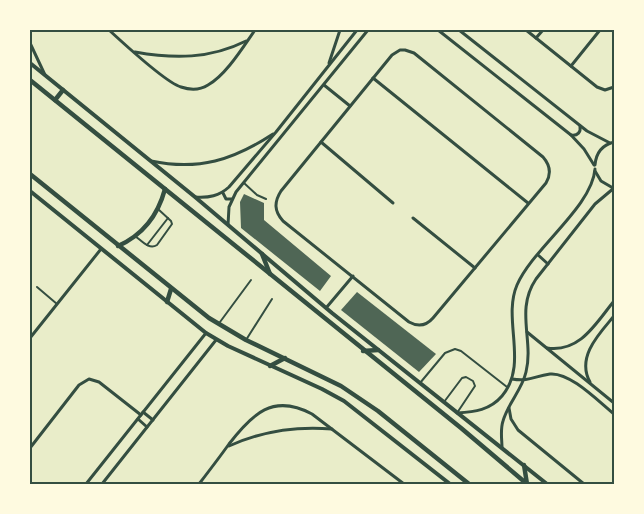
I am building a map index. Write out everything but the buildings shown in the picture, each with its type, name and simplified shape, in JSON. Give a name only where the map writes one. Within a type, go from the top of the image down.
[{"type":"main road","points":[[30,80],[527,484]]},
{"type":"main road","points":[[55,100],[63,90]]},
{"type":"main road","points":[[30,174],[171,289],[219,324],[246,340],[341,386],[358,397],[469,484]]},
{"type":"main road","points":[[118,246],[135,236],[148,224],[158,209],[165,189]]},
{"type":"main road","points":[[262,254],[271,275]]},
{"type":"main road","points":[[167,302],[171,289]]},
{"type":"main road","points":[[363,351],[378,350]]},
{"type":"main road","points":[[270,366],[285,358]]},
{"type":"main road","points":[[524,465],[527,484]]},
{"type":"street","points":[[109,30],[176,85],[190,89],[198,89],[213,82],[255,30]]},
{"type":"street","points":[[328,66],[340,30]]},
{"type":"street","points":[[195,197],[214,196],[223,193],[276,132],[357,30]]},
{"type":"street","points":[[228,225],[232,199],[368,30]]},
{"type":"street","points":[[438,30],[571,135],[584,149],[601,181],[614,188],[595,204],[532,284],[527,297],[527,363],[523,381],[509,406],[502,426],[502,448]]},
{"type":"street","points":[[459,30],[579,126],[594,136],[612,142]]},
{"type":"street","points":[[526,30],[601,90],[610,90],[614,87]]},
{"type":"street","points":[[536,38],[542,30]]},
{"type":"street","points":[[571,66],[600,30]]},
{"type":"street","points":[[135,52],[170,57],[193,57],[222,51],[248,40]]},
{"type":"street","points":[[30,43],[46,76]]},
{"type":"street","points":[[400,50],[414,53],[547,161],[550,169],[548,179],[430,322],[419,325],[410,322],[283,221],[276,210],[276,203],[281,191],[373,78],[392,55],[400,50]]},
{"type":"street","points":[[30,63],[195,197],[326,308],[547,484]]},
{"type":"street","points":[[373,78],[528,203]]},
{"type":"street","points":[[324,85],[350,106]]},
{"type":"street","points":[[305,96],[311,100]]},
{"type":"street","points":[[571,135],[579,134],[581,130],[579,126]]},
{"type":"street","points":[[150,161],[178,165],[214,162],[235,156],[276,132]]},
{"type":"street","points":[[321,142],[393,202]]},
{"type":"street","points":[[457,413],[489,407],[500,398],[508,387],[512,379],[515,363],[512,300],[521,276],[587,193],[594,176],[599,152],[612,142]]},
{"type":"street","points":[[30,191],[216,340],[344,401],[450,484]]},
{"type":"street","points":[[223,193],[226,199],[232,199]]},
{"type":"street","points":[[413,218],[475,268]]},
{"type":"street","points":[[30,338],[101,248]]},
{"type":"street","points":[[538,255],[548,264]]},
{"type":"street","points":[[326,308],[353,276]]},
{"type":"street","points":[[546,348],[564,348],[581,340],[614,301]]},
{"type":"street","points":[[592,385],[586,370],[588,354],[595,339],[614,316]]},
{"type":"street","points":[[526,331],[614,402]]},
{"type":"street","points":[[86,484],[206,333]]},
{"type":"street","points":[[102,484],[216,340]]},
{"type":"street","points":[[512,379],[523,381],[550,374],[564,376],[614,414]]},
{"type":"street","points":[[30,448],[80,385],[89,379],[100,382],[141,415],[153,420]]},
{"type":"street","points":[[605,395],[614,398]]},
{"type":"street","points":[[509,406],[511,419],[518,430],[584,484]]},
{"type":"street","points":[[199,484],[245,424],[256,414],[274,407],[294,407],[303,410],[334,430],[404,484]]},
{"type":"street","points":[[141,415],[147,427]]},
{"type":"street","points":[[228,446],[272,431],[303,428],[334,430]]},
{"type":"lane","points":[[244,184],[257,195],[266,199]]},
{"type":"lane","points":[[135,236],[146,245],[154,247],[162,239],[172,225],[172,222],[158,209]]},
{"type":"lane","points":[[146,245],[168,218]]},
{"type":"lane","points":[[219,324],[250,280]]},
{"type":"lane","points":[[37,287],[57,304]]},
{"type":"lane","points":[[246,340],[272,299]]},
{"type":"lane","points":[[420,384],[445,352],[454,349],[461,351],[508,387]]},
{"type":"lane","points":[[444,402],[462,378],[466,377],[473,381],[475,386],[457,413]]}]
